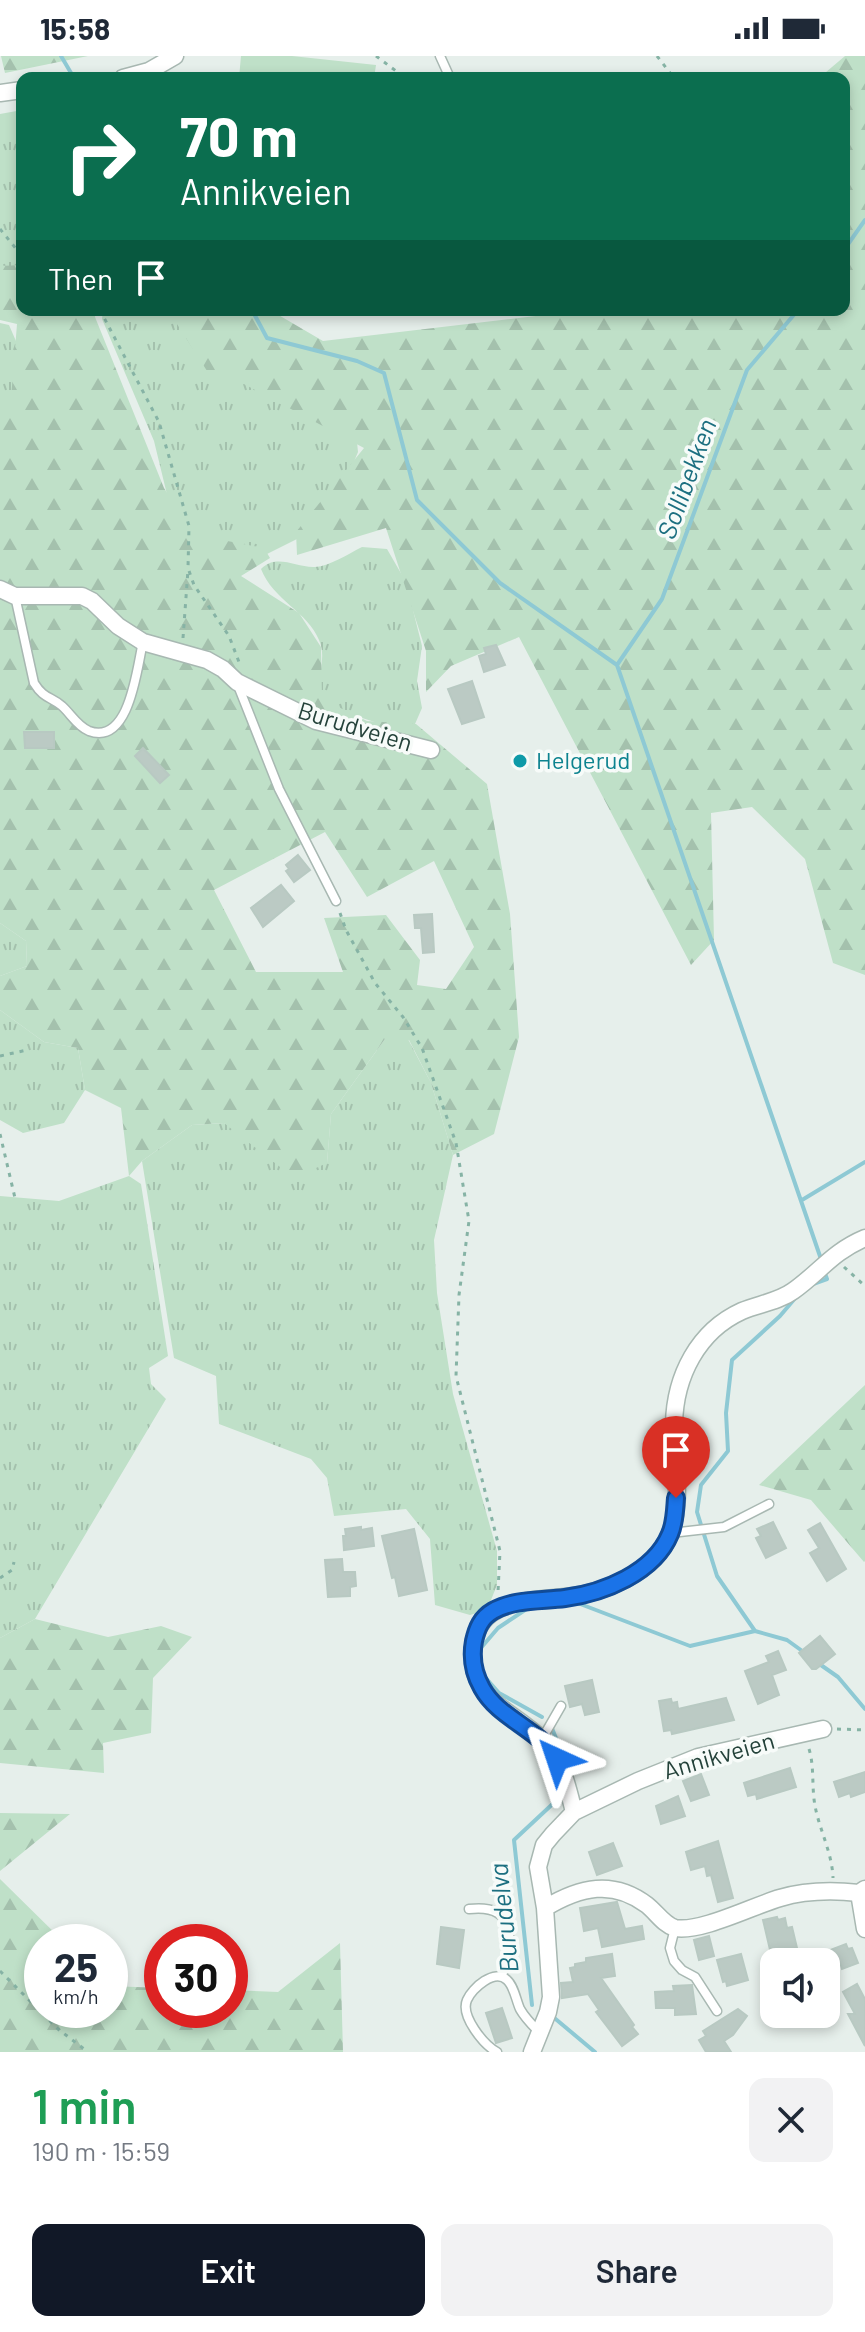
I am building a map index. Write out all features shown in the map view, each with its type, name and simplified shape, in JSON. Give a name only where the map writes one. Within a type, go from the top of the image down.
[{"type":"street","points":[[145,72],[175,56]]},
{"type":"street","name":"Burudveien","points":[[7,593],[82,596],[143,642],[207,660],[237,682],[316,721],[431,750]]},
{"type":"street","points":[[570,1799],[549,1729],[492,1702],[477,1676],[473,1660],[477,1628],[492,1611],[525,1602],[583,1595],[619,1582],[656,1557],[671,1533],[676,1498],[674,1420],[681,1386],[693,1353],[709,1331],[729,1318],[790,1294],[831,1256],[865,1238]]},
{"type":"street","name":"Annikveien","points":[[532,2052],[548,2012],[551,1984],[539,1857],[570,1799],[638,1781],[698,1757],[823,1729]]},
{"type":"street","points":[[545,1908],[574,1894],[617,1888],[629,1893],[675,1928],[692,1927],[781,1897],[833,1890],[862,1891],[865,1929]]},
{"type":"lane","points":[[7,593],[34,683],[41,694],[60,704],[74,721],[90,731],[104,732],[121,722],[143,642]]},
{"type":"lane","points":[[237,682],[279,789],[336,901]]},
{"type":"lane","points":[[671,1533],[712,1530],[736,1523],[769,1504]]},
{"type":"lane","points":[[549,1729],[561,1706]]},
{"type":"lane","points":[[469,1909],[490,1908],[506,1921],[510,1943],[502,1976]]},
{"type":"lane","points":[[675,1928],[670,1948],[674,1961],[695,1977],[717,2011]]},
{"type":"lane","points":[[502,1976],[511,1985],[521,2012],[542,2032]]},
{"type":"lane","points":[[497,2052],[481,2039],[466,2005],[467,1999],[486,1980],[502,1976]]},
{"type":"path","points":[[376,56],[397,72]]},
{"type":"path","points":[[657,56],[669,72]]},
{"type":"path","points":[[0,229],[16,249]]},
{"type":"path","points":[[103,316],[159,422],[189,526],[183,654]]},
{"type":"path","points":[[188,568],[194,585],[229,636],[240,658],[237,682]]},
{"type":"path","points":[[336,901],[346,930],[375,983],[403,1017],[422,1048],[456,1143],[469,1221],[459,1295],[456,1376],[500,1551],[500,1585],[492,1611]]},
{"type":"path","points":[[0,1056],[27,1050]]},
{"type":"path","points":[[0,1134],[15,1198]]},
{"type":"path","points":[[831,1256],[865,1286]]},
{"type":"path","points":[[0,1578],[12,1570],[14,1562]]},
{"type":"path","points":[[823,1729],[865,1730]]},
{"type":"path","points":[[803,1733],[812,1758],[814,1800],[828,1846],[833,1890]]},
{"type":"path","points":[[0,1971],[58,2029],[88,2052]]},
{"type":"green space","points":[[1,56],[88,56],[5,73]]},
{"type":"green space","points":[[241,56],[292,56],[376,65],[375,72],[240,72]]},
{"type":"green space","points":[[845,56],[865,56],[865,975],[833,963],[805,859],[752,807],[711,813],[714,940],[691,965],[519,637],[451,666],[426,692],[426,651],[386,528],[297,555],[296,532],[364,448],[229,376],[209,374],[172,316],[280,316],[323,341],[536,316],[850,316],[850,72],[826,72]]},
{"type":"green space","points":[[16,111],[16,282],[0,286],[0,114]]},
{"type":"green space","points":[[16,265],[16,316],[95,316],[164,488],[189,526],[217,539],[264,548],[270,558],[241,576],[299,613],[321,647],[322,699],[367,721],[416,724],[487,784],[510,914],[519,1037],[494,1134],[453,1155],[431,1083],[409,1040],[385,1039],[331,1114],[327,1163],[294,1178],[224,1123],[192,1125],[142,1161],[129,1176],[121,1108],[85,1090],[78,1048],[44,1042],[0,1010],[0,976],[27,966],[26,941],[0,923],[0,414],[10,411],[17,324],[0,320],[0,266]],"holes":[[[325,832],[367,897],[434,861],[474,947],[446,989],[417,985],[420,960],[386,915],[324,918],[343,972],[256,972],[214,890]]]},
{"type":"green space","points":[[102,316],[217,316],[355,422],[358,452],[343,488],[301,537],[259,558],[203,545],[171,511],[154,441]]},
{"type":"green space","points":[[0,323],[9,325],[19,348],[26,405],[0,424]]},
{"type":"green space","points":[[362,547],[387,549],[406,582],[422,646],[417,681],[422,708],[415,724],[387,726],[325,706],[320,688],[322,648],[319,640],[307,621],[266,580],[261,569],[274,562],[321,566]]},
{"type":"green space","points":[[0,923],[26,941],[27,966],[0,976]]},
{"type":"green space","points":[[0,1010],[44,1042],[78,1048],[85,1090],[64,1123],[23,1133],[0,1120]]},
{"type":"green space","points":[[385,1039],[408,1039],[431,1083],[453,1155],[434,1240],[437,1293],[453,1394],[497,1551],[497,1585],[487,1610],[470,1615],[435,1605],[430,1539],[406,1509],[334,1516],[327,1478],[311,1459],[219,1424],[216,1376],[174,1358],[142,1161],[192,1125],[224,1123],[327,1163],[331,1114]]},
{"type":"green space","points":[[129,1176],[141,1184],[168,1356],[149,1368],[151,1384],[166,1399],[35,1619],[0,1638],[0,1196],[59,1201]]},
{"type":"green space","points":[[865,1385],[864,1562],[811,1500],[759,1485]]},
{"type":"green space","points":[[35,1619],[108,1637],[161,1626],[192,1637],[153,1678],[151,1733],[103,1743],[104,1773],[0,1763],[0,1638]]},
{"type":"green space","points":[[0,1813],[70,1814],[0,1871]]},
{"type":"green space","points":[[0,1879],[46,1924],[24,1924],[24,2028],[128,2028],[128,1987],[144,1987],[144,2028],[248,2028],[248,1991],[278,1992],[340,1943],[343,2052],[0,2052]]},
{"type":"building","points":[[496,645],[505,665],[484,672],[479,656],[486,654],[484,648]]},
{"type":"building","points":[[472,681],[484,717],[462,724],[448,689]]},
{"type":"building","points":[[24,732],[54,732],[54,748],[25,748]]},
{"type":"building","points":[[143,748],[169,775],[160,783],[135,756]]},
{"type":"building","points":[[298,855],[310,870],[294,882],[286,871],[289,869],[286,865]]},
{"type":"building","points":[[281,885],[294,901],[263,927],[251,908]]},
{"type":"building","points":[[432,914],[434,952],[423,953],[421,928],[415,928],[414,915]]},
{"type":"building","points":[[773,1522],[786,1548],[766,1558],[756,1538],[761,1536],[757,1529]]},
{"type":"building","points":[[820,1523],[846,1569],[827,1581],[810,1553],[819,1548],[808,1530]]},
{"type":"building","points":[[361,1527],[361,1530],[372,1528],[374,1546],[344,1550],[345,1529]]},
{"type":"building","points":[[414,1529],[427,1590],[399,1596],[382,1536]]},
{"type":"building","points":[[342,1559],[343,1572],[355,1572],[356,1586],[350,1587],[350,1596],[328,1597],[325,1560]]},
{"type":"building","points":[[820,1636],[835,1654],[812,1669],[799,1653]]},
{"type":"building","points":[[778,1651],[786,1670],[772,1675],[779,1695],[758,1704],[745,1671],[769,1662],[766,1656]]},
{"type":"building","points":[[592,1680],[599,1712],[585,1715],[582,1704],[570,1707],[565,1686]]},
{"type":"building","points":[[726,1698],[734,1720],[672,1734],[671,1730],[664,1731],[659,1701],[671,1699],[672,1703],[677,1702],[678,1709]]},
{"type":"building","points":[[790,1768],[796,1787],[757,1799],[756,1794],[748,1796],[744,1783]]},
{"type":"building","points":[[865,1772],[865,1792],[839,1797],[834,1782]]},
{"type":"building","points":[[701,1774],[709,1795],[691,1801],[683,1781]]},
{"type":"building","points":[[678,1796],[685,1816],[661,1824],[656,1806]]},
{"type":"building","points":[[718,1841],[733,1898],[718,1902],[711,1875],[707,1876],[705,1866],[691,1870],[686,1852]]},
{"type":"building","points":[[613,1843],[622,1866],[597,1875],[589,1852]]},
{"type":"building","points":[[617,1902],[625,1929],[642,1926],[644,1939],[602,1947],[598,1928],[584,1931],[580,1908]]},
{"type":"building","points":[[785,1918],[787,1928],[792,1927],[797,1948],[770,1948],[763,1920]]},
{"type":"building","points":[[441,1927],[464,1930],[459,1968],[437,1964]]},
{"type":"building","points":[[709,1936],[714,1956],[699,1960],[694,1940]]},
{"type":"building","points":[[846,1944],[848,1949],[852,1948],[858,1963],[842,1969],[840,1948],[836,1948]]},
{"type":"building","points":[[612,1954],[615,1976],[601,1978],[638,2034],[622,2046],[596,2012],[599,2010],[588,1994],[562,1998],[561,1983],[573,1982],[570,1968],[586,1962],[586,1958]]},
{"type":"building","points":[[741,1954],[748,1980],[727,1986],[717,1960]]},
{"type":"building","points":[[857,1984],[865,1999],[865,2046],[848,2014],[855,2014],[843,1992]]},
{"type":"building","points":[[692,1985],[696,2014],[675,2015],[675,2008],[656,2008],[655,1992],[674,1991],[673,1986]]},
{"type":"building","points":[[502,2008],[512,2038],[496,2043],[486,2013]]},
{"type":"building","points":[[738,2009],[747,2016],[733,2035],[724,2041],[731,2052],[706,2052],[699,2040],[706,2036],[703,2031]]},
{"type":"waterway","points":[[61,56],[70,72]]},
{"type":"waterway","name":"Sollibekken","points":[[850,241],[865,220]]},
{"type":"waterway","points":[[255,316],[267,338],[357,361],[384,373],[417,500],[500,583],[617,665],[822,1262]]},
{"type":"waterway","name":"Sollibekken","points":[[617,665],[662,599],[747,370],[793,316]]},
{"type":"waterway","points":[[802,1200],[865,1162]]},
{"type":"waterway","points":[[813,1284],[827,1279],[824,1271]]},
{"type":"waterway","points":[[797,1296],[732,1360],[726,1413],[728,1451],[701,1485],[697,1512],[717,1576],[755,1631],[787,1640],[805,1653]]},
{"type":"waterway","name":"Burudelva","points":[[575,1602],[690,1646],[755,1631]]},
{"type":"waterway","name":"Burudelva","points":[[480,1649],[498,1628],[528,1608]]},
{"type":"waterway","points":[[818,1663],[838,1677],[865,1709]]},
{"type":"waterway","name":"Burudelva","points":[[484,1676],[499,1693],[542,1717]]},
{"type":"waterway","name":"Burudelva","points":[[551,1726],[563,1755]]},
{"type":"waterway","name":"Burudelva","points":[[532,2005],[514,1840],[559,1798]]},
{"type":"waterway","name":"Burudelva","points":[[552,2016],[595,2052]]},
{"type":"place","name":"Helgerud","points":[[520,761]]},
{"type":"route","points":[[557,1759],[542,1739],[492,1702],[483,1690],[473,1660],[477,1628],[492,1611],[511,1604],[600,1591],[637,1571],[656,1557],[671,1533],[676,1498]]}]
